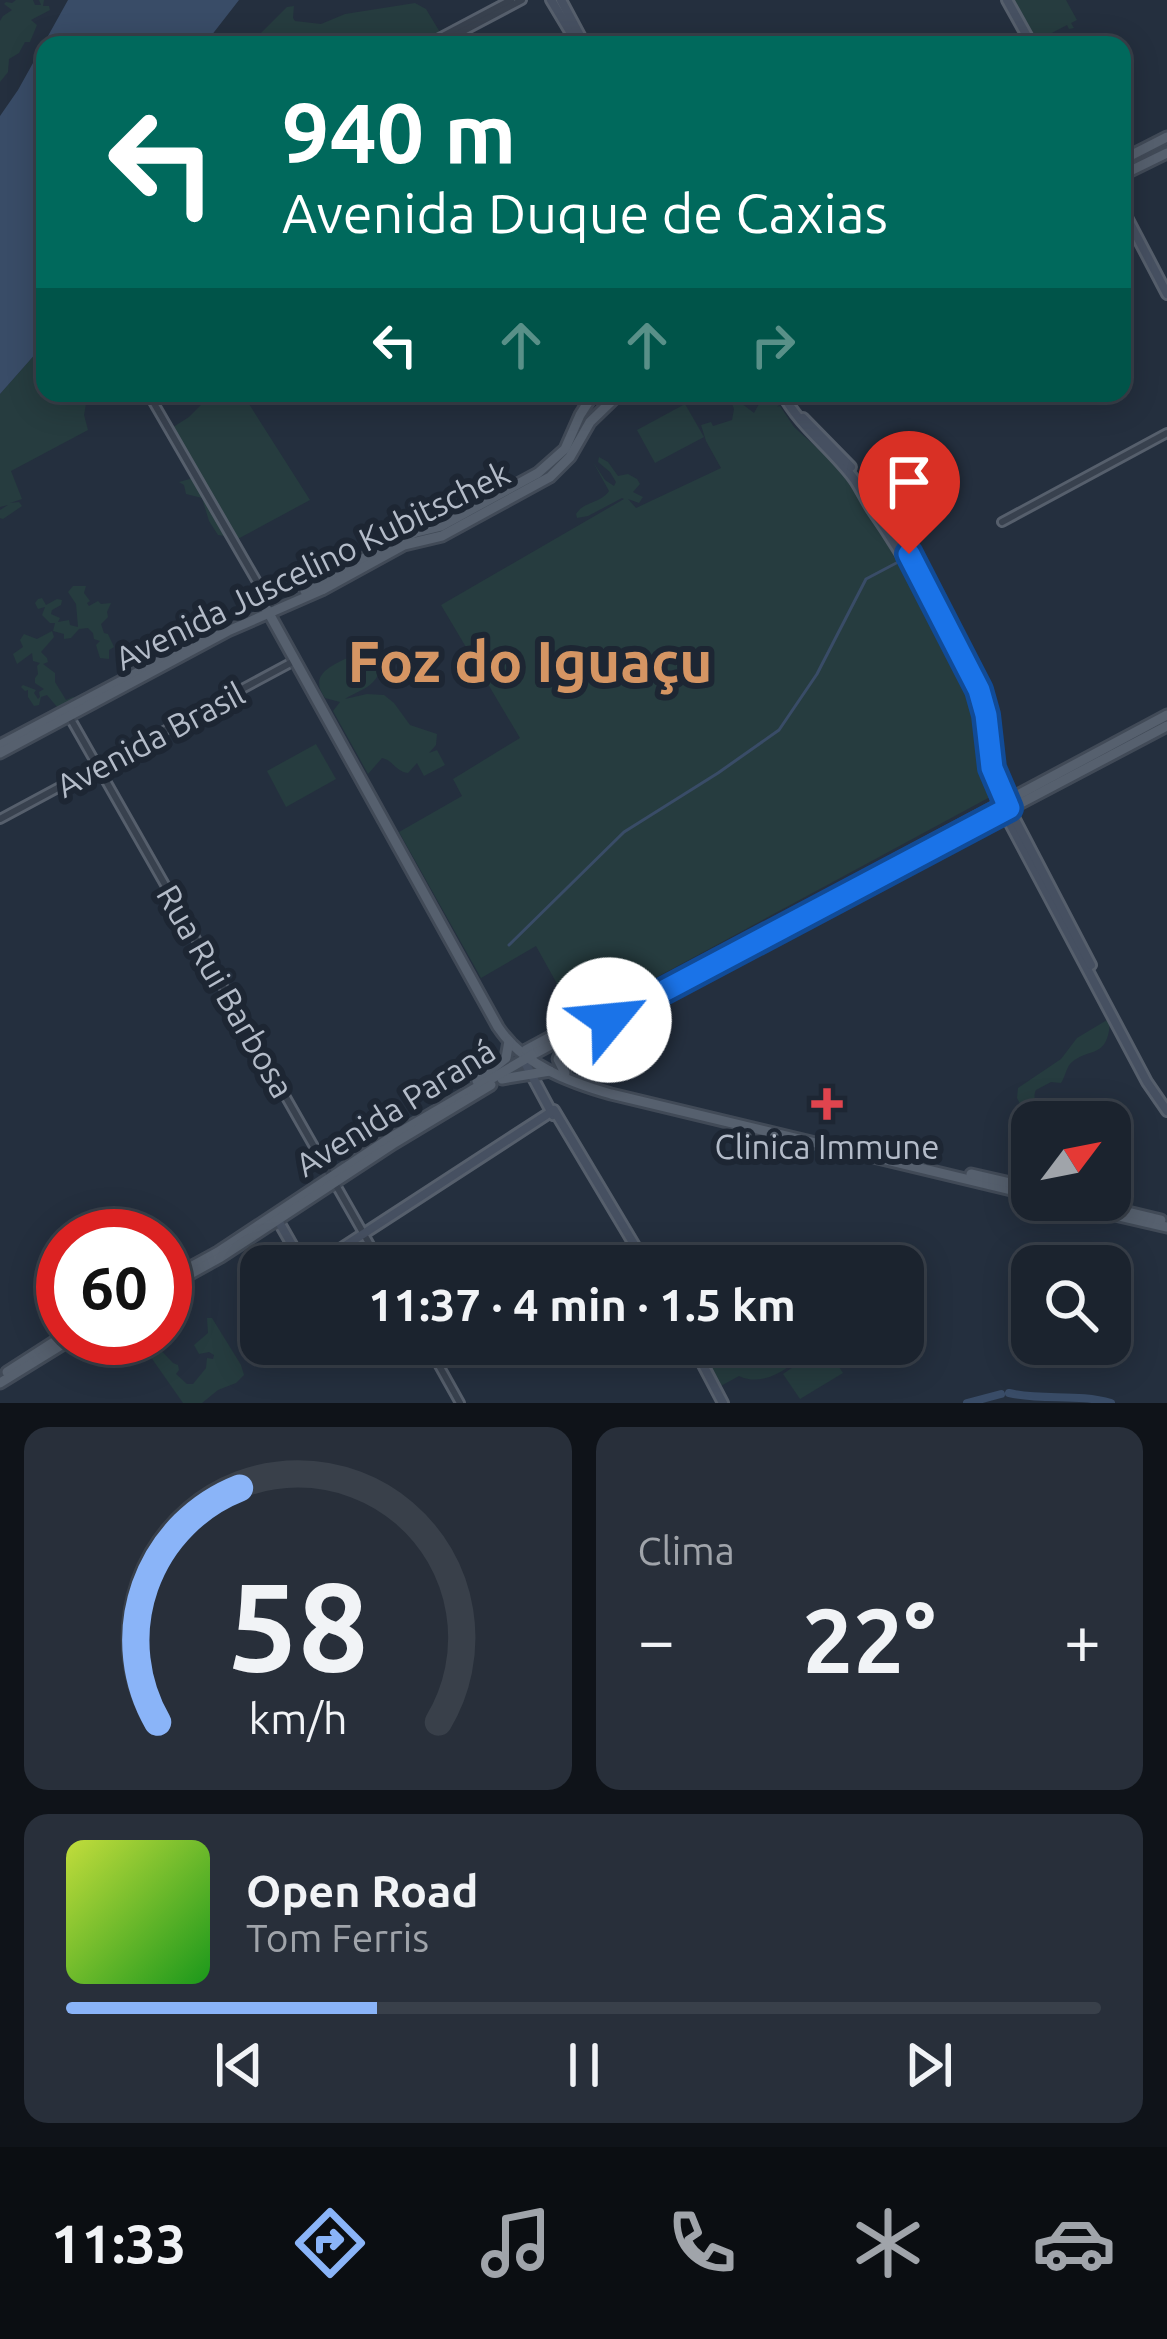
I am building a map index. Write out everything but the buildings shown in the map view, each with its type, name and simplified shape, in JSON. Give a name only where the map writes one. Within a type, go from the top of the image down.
[{"type":"main road","points":[[551,0],[576,36]]},
{"type":"main road","points":[[561,0],[578,36]]},
{"type":"main road","points":[[1007,0],[1027,36]]},
{"type":"main road","points":[[1131,155],[1167,137]]},
{"type":"main road","points":[[1131,171],[1167,152]]},
{"type":"main road","points":[[1131,225],[1167,294]]},
{"type":"main road","name":"Avenida Juscelino Kubitschek","points":[[0,749],[178,649],[322,590],[404,545],[436,539],[552,463],[565,449],[588,402]]},
{"type":"main road","name":"Avenida Juscelino Kubitschek","points":[[475,513],[555,474],[590,422],[611,402]]},
{"type":"main road","points":[[789,402],[807,431],[834,456],[896,537],[956,641],[979,690],[992,768],[1004,806],[1167,1107]]},
{"type":"main road","points":[[269,608],[498,1027],[526,1057],[611,1094],[1011,1187]]},
{"type":"main road","name":"Avenida Juscelino Kubitschek","points":[[36,730],[269,608]]},
{"type":"main road","points":[[297,659],[632,1245]]},
{"type":"main road","name":"Avenida Paraná","points":[[1004,806],[1049,775],[1167,716]]},
{"type":"main road","name":"Avenida Paraná","points":[[192,1272],[587,1018],[603,1016],[1004,806],[1167,727]]},
{"type":"main road","name":"Avenida Paraná","points":[[333,1181],[502,1079],[526,1057],[583,1034],[841,892]]},
{"type":"main road","points":[[583,1034],[600,1034]]},
{"type":"main road","points":[[565,1043],[558,1059],[565,1073]]},
{"type":"main road","points":[[454,1100],[508,1053],[611,1089],[1011,1187]]},
{"type":"main road","points":[[347,1245],[553,1111]]},
{"type":"main road","points":[[1131,1216],[1167,1224]]},
{"type":"main road","points":[[276,1218],[292,1245]]},
{"type":"main road","points":[[1131,1220],[1167,1224]]},
{"type":"main road","points":[[0,1380],[36,1355]]},
{"type":"main road","points":[[0,1380],[36,1359]]},
{"type":"main road","points":[[700,1365],[721,1403]]},
{"type":"street","points":[[443,36],[512,0]]},
{"type":"street","points":[[454,36],[522,0]]},
{"type":"street","points":[[153,402],[269,608]]},
{"type":"street","points":[[1002,522],[1167,433]]},
{"type":"street","name":"Avenida Brasil","points":[[0,819],[297,659]]},
{"type":"street","name":"Rua Rui Barbosa","points":[[69,716],[370,1245]]},
{"type":"street","points":[[439,1365],[460,1403]]},
{"type":"green space","points":[[16,0],[41,5],[39,0],[44,0],[43,6],[50,10],[31,20],[37,25],[30,42],[9,59],[8,72],[0,82],[0,21],[12,10],[4,4]]},
{"type":"green space","points":[[1009,0],[1066,0],[1077,20],[1071,23],[1074,28],[1067,25],[1046,36],[1027,36]]},
{"type":"green space","points":[[415,3],[426,9],[441,34],[258,36],[287,7],[294,6],[295,21],[321,24],[345,14]]},
{"type":"green space","points":[[36,353],[36,402],[86,402],[88,430],[11,471],[22,499],[10,503],[22,506],[3,519],[0,510],[8,505],[0,507],[0,394]]},
{"type":"green space","points":[[204,402],[248,402],[310,500],[234,541],[226,531],[225,536],[218,535],[202,498],[186,494],[179,482],[193,478],[194,484],[200,483],[170,429]]},
{"type":"green space","points":[[731,402],[740,402],[754,413],[759,404],[779,402],[777,407],[794,427],[839,468],[891,541],[971,693],[980,767],[990,797],[648,982],[658,984],[606,1011],[643,985],[603,1006],[581,1003],[589,1009],[574,1016],[536,946],[481,978],[399,832],[462,796],[453,779],[520,738],[441,605],[624,499],[577,518],[579,510],[609,491],[593,462],[605,480],[614,486],[616,482],[598,462],[599,457],[618,476],[637,479],[640,484],[633,492],[643,497],[639,503],[628,499],[636,508],[721,468],[701,425],[732,420]]},
{"type":"green space","points":[[685,404],[704,437],[655,463],[637,430]]},
{"type":"green space","points":[[73,586],[86,586],[89,606],[98,601],[111,603],[101,624],[114,647],[109,659],[100,658],[96,645],[100,641],[88,628],[64,639],[64,634],[53,631],[55,623],[42,615],[45,607],[38,609],[35,603],[42,598],[46,605],[62,600],[51,614],[60,618],[58,622],[69,620],[78,627],[76,604],[68,592]]},
{"type":"green space","points":[[52,631],[54,637],[41,652],[48,662],[43,664],[55,673],[66,700],[77,700],[58,708],[47,695],[34,706],[28,690],[21,687],[36,690],[40,697],[44,689],[35,678],[40,663],[33,661],[32,653],[17,664],[13,654],[23,647],[24,634],[37,639]]},
{"type":"green space","points":[[357,653],[372,659],[379,671],[370,685],[345,699],[384,695],[410,725],[437,734],[429,753],[437,750],[445,765],[424,776],[417,763],[408,773],[382,758],[368,774],[333,711],[340,702],[325,698],[319,682],[326,670]]},
{"type":"green space","points":[[316,744],[336,779],[286,807],[267,771]]},
{"type":"green space","points":[[1110,1021],[1105,1042],[1070,1064],[1061,1083],[1051,1082],[1036,1090],[1036,1101],[1019,1101],[1018,1088],[1061,1059],[1077,1038]]},
{"type":"green space","points":[[207,1318],[212,1318],[244,1375],[202,1403],[183,1403],[156,1365],[178,1365],[176,1374],[193,1384],[206,1368],[207,1358],[213,1359],[209,1352],[199,1354],[194,1345],[208,1333]]},
{"type":"green space","points":[[707,1365],[792,1365],[761,1379],[739,1376],[719,1387]]},
{"type":"green space","points":[[796,1365],[838,1365],[843,1373],[800,1399],[783,1374]]},
{"type":"water","points":[[68,0],[239,0],[211,36],[48,36]]},
{"type":"water","points":[[36,58],[36,353],[0,394],[0,116]]},
{"type":"waterway","points":[[509,945],[624,832],[779,730],[817,674],[866,579],[902,560]]},
{"type":"waterway","points":[[1009,1393],[1111,1403]]},
{"type":"waterway","points":[[967,1403],[1001,1394]]},
{"type":"place","name":"Clinica Immune","points":[[827,1104]]},
{"type":"district","name":"Foz do Iguaçu","points":[[530,661]]},
{"type":"route","points":[[609,1020],[1009,808],[992,768],[979,690],[909,554]]}]
